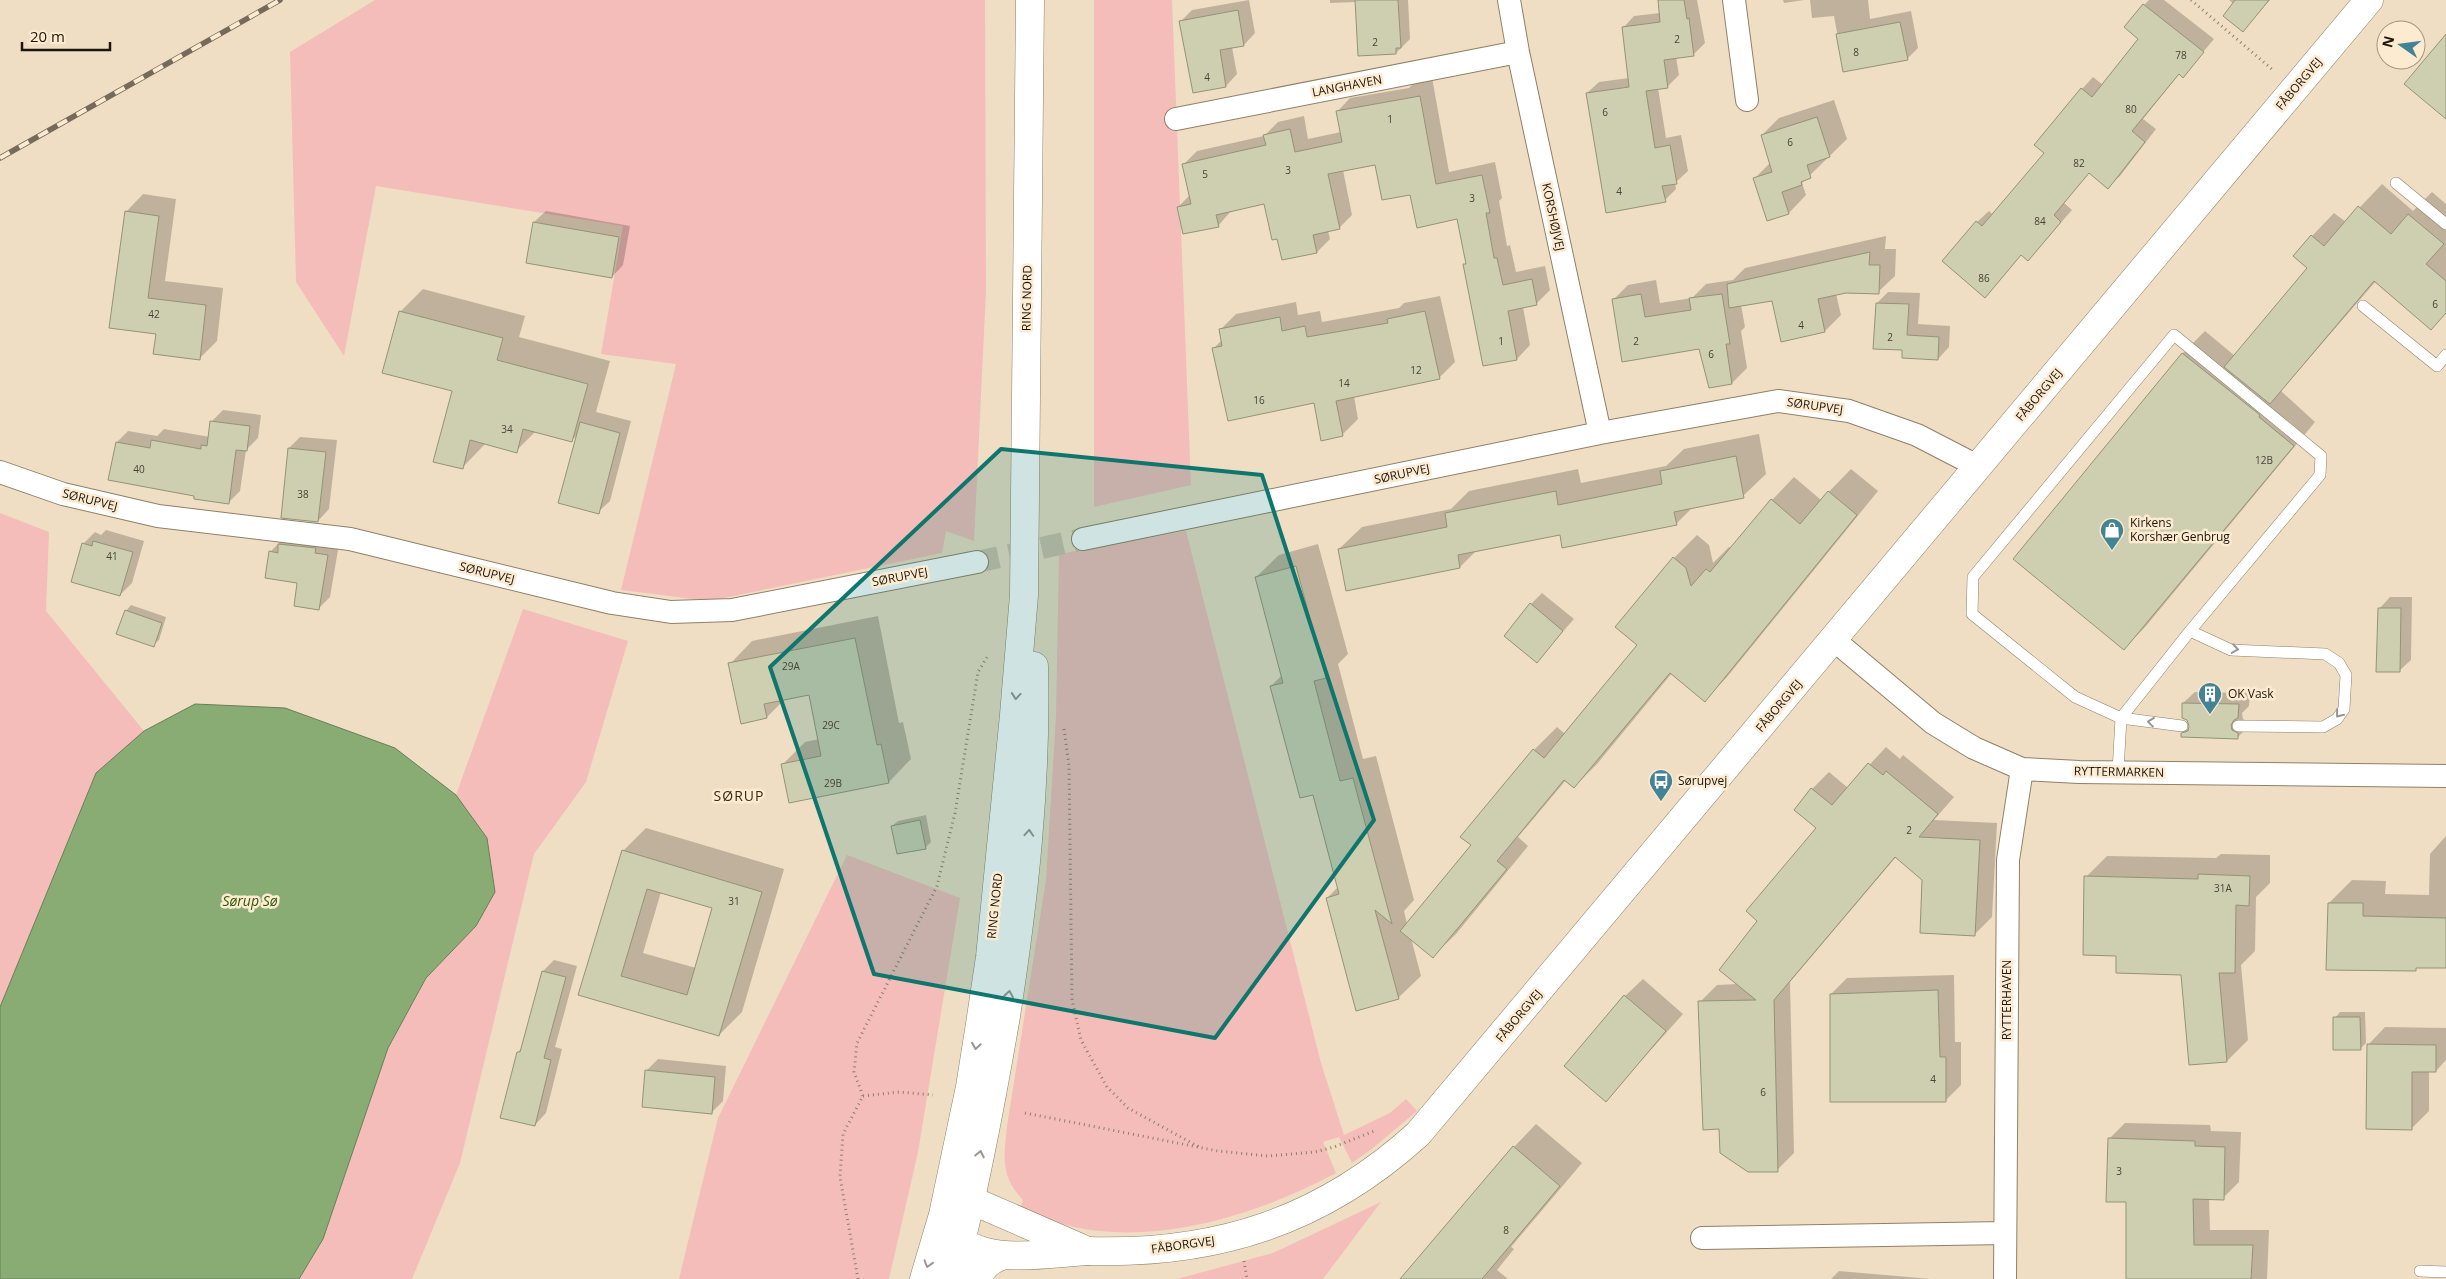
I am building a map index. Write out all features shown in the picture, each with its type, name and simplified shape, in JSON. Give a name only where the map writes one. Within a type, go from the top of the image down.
[{"type":"main road","name":"RING NORD","points":[[943,1214],[970,1087],[990,957],[1024,595],[1030,0]]},
{"type":"main road","name":"FÅBORGVEJ","points":[[1002,1256],[1088,1251],[1136,1251],[1189,1246],[1261,1229],[1321,1204],[1357,1182],[1398,1152],[1434,1118],[2369,0]]},
{"type":"main road","name":"RING NORD","points":[[970,1202],[1008,1003],[1022,909],[1029,837],[1035,709],[1034,662],[1024,595]]},
{"type":"main road","points":[[924,1279],[943,1214],[957,1201],[970,1202],[1088,1251]]},
{"type":"main road","points":[[952,1279],[970,1202]]},
{"type":"main road","points":[[943,1214],[950,1231],[962,1241],[1002,1256]]},
{"type":"main road","points":[[978,1279],[986,1264],[1002,1256]]},
{"type":"street","name":"KORSHØJVEJ","points":[[1509,0],[1518,52],[1600,433]]},
{"type":"street","points":[[1734,0],[1747,100]]},
{"type":"street","name":"LANGHAVEN","points":[[1176,119],[1518,52]]},
{"type":"street","name":"SØRUPVEJ","points":[[1083,539],[1600,433],[1778,401],[1849,411],[1917,435],[1979,466]]},
{"type":"street","name":"SØRUPVEJ","points":[[0,472],[64,494],[158,516],[350,539],[612,603],[671,612],[732,610],[977,562]]},
{"type":"street","name":"RYTTERMARKEN","points":[[1834,640],[1933,722],[1974,748],[2022,769],[2446,776]]},
{"type":"street","name":"RYTTERHAVEN","points":[[2005,1279],[2008,860],[2022,769]]},
{"type":"street","points":[[1702,1238],[2005,1233]]},
{"type":"lane","points":[[2396,183],[2446,224]]},
{"type":"lane","points":[[2363,306],[2437,366],[2446,355]]},
{"type":"lane","points":[[2118,772],[2121,718],[2190,631],[2320,475],[2321,456],[2174,334],[1973,577],[1972,614],[2075,698],[2121,718],[2182,726]]},
{"type":"lane","points":[[2190,631],[2231,650],[2325,654],[2340,663],[2346,675],[2344,709],[2337,719],[2323,727],[2238,726]]},
{"type":"lane","points":[[2420,1271],[2446,1272]]},
{"type":"path","points":[[2191,0],[2295,89]]},
{"type":"path","points":[[864,1096],[854,1072],[857,1043],[937,886],[955,813],[978,672],[994,646]]},
{"type":"path","points":[[1062,720],[1069,766],[1072,1000],[1081,1040],[1107,1087],[1128,1108],[1199,1147]]},
{"type":"path","points":[[864,1096],[898,1092],[932,1095]]},
{"type":"path","points":[[858,1279],[840,1177],[843,1134],[864,1096]]},
{"type":"path","points":[[1025,1113],[1245,1155],[1292,1156],[1334,1147],[1381,1128]]},
{"type":"highlighted area","points":[[1001,449],[1262,475],[1374,820],[1215,1038],[874,974],[770,667]]},
{"type":"shaded area","points":[[375,0],[985,0],[986,291],[974,541],[946,531],[942,553],[709,601],[621,590],[676,364],[601,354],[623,226],[376,186],[344,356],[296,282],[290,52]]},
{"type":"shaded area","points":[[1094,0],[1172,0],[1191,485],[1094,507]]},
{"type":"shaded area","points":[[0,513],[49,532],[46,611],[144,731],[96,773],[0,1007]]},
{"type":"shaded area","points":[[1186,531],[1321,1063],[1344,1135],[1390,1113],[1406,1099],[1417,1111],[1352,1163],[1339,1137],[1323,1142],[1336,1173],[1263,1206],[1222,1219],[1181,1228],[1139,1232],[1098,1231],[1058,1223],[1021,1207],[1023,1200],[1010,1183],[1005,1166],[1007,1126],[1046,880],[1056,716],[1059,554]]},
{"type":"shaded area","points":[[523,609],[628,641],[586,782],[534,854],[460,1163],[412,1279],[299,1279],[323,1239],[388,1048],[426,978],[476,926],[487,838],[456,795]]},
{"type":"shaded area","points":[[847,855],[960,898],[918,1152],[889,1279],[679,1279],[718,1118]]},
{"type":"shaded area","points":[[1381,1202],[1323,1279],[1177,1279],[1273,1253]]},
{"type":"water","name":"Sørup Sø","points":[[195,704],[285,708],[395,748],[456,795],[487,838],[495,892],[476,926],[426,978],[388,1048],[323,1239],[299,1279],[0,1279],[0,1007],[96,773],[144,731]]},
{"type":"building","points":[[1355,0],[1398,0],[1401,48],[1396,48],[1396,54],[1358,56]]},
{"type":"building","points":[[1658,0],[1684,0],[1687,19],[1689,18],[1694,56],[1664,60],[1668,88],[1646,91],[1655,148],[1670,145],[1677,184],[1662,186],[1666,202],[1606,213],[1586,93],[1629,87],[1622,27],[1660,22]]},
{"type":"building","points":[[2235,0],[2269,0],[2243,32],[2223,16]]},
{"type":"building","points":[[2143,4],[2204,52],[2183,78],[2179,74],[2132,131],[2145,142],[2108,189],[2089,173],[2054,215],[2061,222],[2028,261],[2021,255],[1985,298],[1942,261],[1976,221],[1982,226],[2044,153],[2034,145],[2081,88],[2092,97],[2138,39],[2124,27]]},
{"type":"building","points":[[1238,10],[1244,46],[1220,50],[1226,87],[1193,93],[1179,21]]},
{"type":"building","points":[[1900,22],[1908,60],[1843,72],[1836,34]]},
{"type":"building","points":[[2446,34],[2446,119],[2404,84],[2416,70],[2426,70],[2426,58]]},
{"type":"building","points":[[1420,96],[1436,184],[1482,175],[1490,213],[1486,213],[1494,258],[1497,258],[1503,285],[1532,279],[1537,305],[1508,311],[1517,360],[1483,366],[1463,264],[1466,264],[1457,219],[1417,228],[1410,195],[1382,200],[1375,165],[1328,174],[1340,229],[1313,235],[1317,253],[1282,260],[1277,239],[1272,240],[1264,204],[1216,215],[1219,227],[1183,234],[1177,207],[1191,204],[1182,164],[1266,145],[1263,135],[1290,129],[1295,152],[1342,142],[1336,111]]},
{"type":"building","points":[[1817,117],[1830,157],[1807,165],[1811,178],[1801,182],[1802,185],[1782,192],[1789,214],[1767,221],[1753,178],[1772,172],[1761,135]]},
{"type":"building","points":[[2358,206],[2391,234],[2408,214],[2444,244],[2426,264],[2446,281],[2446,313],[2431,330],[2374,281],[2270,404],[2224,367],[2307,268],[2293,256],[2311,235],[2324,246]]},
{"type":"building","points":[[125,211],[159,216],[148,298],[206,305],[200,360],[153,354],[156,334],[109,328]]},
{"type":"building","points":[[533,222],[619,237],[612,278],[526,263]]},
{"type":"building","points":[[1870,252],[1869,265],[1880,265],[1879,294],[1846,293],[1818,299],[1825,332],[1781,342],[1772,301],[1729,308],[1727,284]]},
{"type":"building","points":[[1641,294],[1645,317],[1691,310],[1689,298],[1722,294],[1730,344],[1726,344],[1732,384],[1709,388],[1699,349],[1622,362],[1612,299]]},
{"type":"building","points":[[1876,303],[1909,304],[1907,335],[1939,337],[1938,360],[1902,358],[1902,350],[1873,349]]},
{"type":"building","points":[[399,311],[503,338],[497,360],[588,384],[572,442],[523,429],[517,453],[470,440],[463,469],[433,462],[452,391],[382,373]]},
{"type":"building","points":[[1425,311],[1440,379],[1336,401],[1343,436],[1321,441],[1314,403],[1228,421],[1212,348],[1222,346],[1219,329],[1280,317],[1282,331],[1305,326],[1307,337],[1388,323],[1387,319]]},
{"type":"building","points":[[2182,353],[2260,415],[2259,417],[2294,446],[2124,650],[2013,559]]},
{"type":"building","points":[[210,421],[250,426],[247,451],[236,450],[229,504],[194,499],[194,496],[108,480],[116,442],[150,448],[151,440],[201,449],[201,445],[207,446]]},
{"type":"building","points":[[580,422],[620,433],[599,514],[558,503]]},
{"type":"building","points":[[288,448],[326,452],[318,522],[281,518]]},
{"type":"building","points":[[1736,456],[1744,498],[1674,512],[1677,525],[1562,548],[1560,535],[1458,555],[1460,568],[1346,591],[1338,549],[1447,527],[1445,513],[1556,491],[1558,505],[1662,484],[1660,471]]},
{"type":"building","points":[[1828,491],[1857,515],[1705,702],[1670,673],[1574,788],[1564,780],[1497,861],[1507,869],[1433,958],[1400,931],[1471,845],[1460,837],[1533,749],[1544,758],[1637,645],[1615,627],[1673,557],[1686,568],[1691,586],[1706,569],[1710,572],[1771,499],[1800,524]]},
{"type":"building","points":[[93,541],[133,552],[120,596],[71,582],[82,543],[92,546]]},
{"type":"building","points":[[278,544],[316,548],[315,553],[328,555],[319,610],[294,606],[297,583],[265,578],[269,551],[278,553]]},
{"type":"building","points":[[1296,566],[1326,678],[1314,681],[1340,781],[1353,778],[1392,924],[1375,910],[1399,999],[1356,1011],[1326,898],[1339,894],[1313,795],[1300,798],[1270,686],[1283,683],[1255,577]]},
{"type":"building","points":[[1530,603],[1563,631],[1537,663],[1504,636]]},
{"type":"building","points":[[2378,608],[2401,608],[2400,672],[2376,672]]},
{"type":"building","points":[[125,610],[162,623],[154,647],[116,634]]},
{"type":"building","points":[[855,638],[877,745],[881,744],[889,783],[789,803],[781,764],[821,756],[809,695],[764,704],[767,718],[741,724],[728,663]]},
{"type":"building","name":"OK Vask","points":[[2182,703],[2239,704],[2238,718],[2231,725],[2232,730],[2238,733],[2238,739],[2181,737],[2181,733],[2188,731],[2189,726],[2187,720],[2182,718]]},
{"type":"building","points":[[1868,763],[1883,775],[1886,771],[1938,814],[1919,837],[1980,840],[1975,936],[1920,933],[1922,880],[1895,857],[1774,1000],[1778,1172],[1748,1172],[1720,1153],[1719,1129],[1703,1130],[1698,1001],[1756,1000],[1719,970],[1757,921],[1746,911],[1816,828],[1794,810],[1811,788],[1832,805]]},
{"type":"building","points":[[920,820],[926,849],[897,854],[891,826]]},
{"type":"building","points":[[622,850],[762,892],[719,1036],[578,995]],"holes":[[[647,889],[712,908],[687,995],[621,976]]]},
{"type":"building","points":[[2198,874],[2250,876],[2249,906],[2236,905],[2235,973],[2219,973],[2227,1062],[2189,1065],[2181,975],[2116,973],[2116,956],[2083,955],[2084,876],[2198,879]]},
{"type":"building","points":[[2328,903],[2363,903],[2363,916],[2446,918],[2446,968],[2416,968],[2416,971],[2326,970]]},
{"type":"building","points":[[542,971],[566,977],[544,1058],[551,1060],[535,1126],[500,1118],[517,1052],[520,1052]]},
{"type":"building","points":[[1938,990],[1940,1057],[1946,1057],[1946,1102],[1830,1102],[1830,994]]},
{"type":"building","points":[[1624,995],[1666,1031],[1606,1102],[1564,1066]]},
{"type":"building","points":[[2333,1017],[2360,1017],[2361,1050],[2333,1050]]},
{"type":"building","points":[[2367,1044],[2436,1045],[2436,1072],[2412,1072],[2412,1130],[2366,1129]]},
{"type":"building","points":[[645,1070],[715,1077],[712,1114],[642,1107]]},
{"type":"building","points":[[2108,1138],[2195,1141],[2195,1146],[2225,1147],[2224,1200],[2193,1199],[2194,1245],[2253,1245],[2251,1279],[2126,1279],[2126,1202],[2106,1202]]},
{"type":"building","points":[[1513,1146],[1560,1186],[1482,1279],[1400,1279]]},
{"type":"tunnel","points":[[977,562],[1083,539]]},
{"type":"railway","points":[[0,158],[280,0]]},
{"type":"place","name":"Kirkens Korshær Genbrug","points":[[2112,551]]},
{"type":"place","name":"OK Vask","points":[[2210,715]]},
{"type":"place","name":"Sørupvej","points":[[1661,802]]},
{"type":"district","name":"SØRUP","points":[[739,796]]}]
